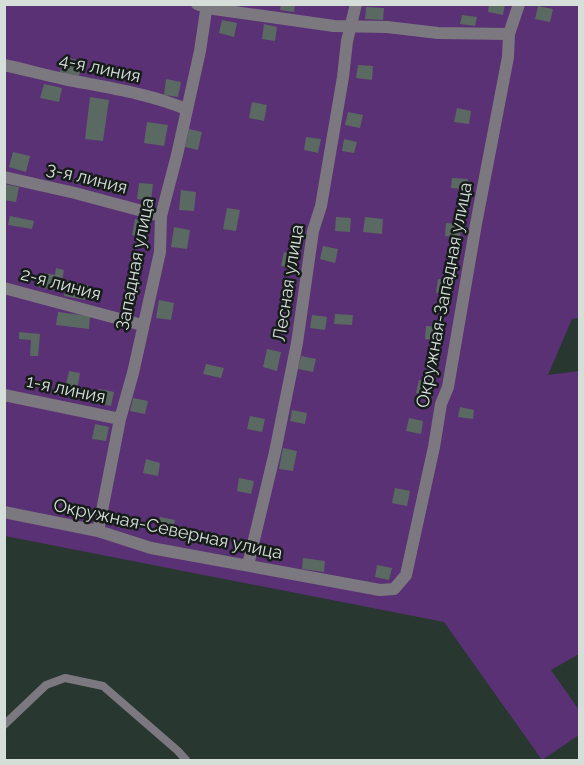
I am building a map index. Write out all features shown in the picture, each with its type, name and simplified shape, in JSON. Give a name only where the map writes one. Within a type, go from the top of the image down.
[{"type":"street","name":"Лесная улица","points":[[248,565],[275,452],[297,343],[313,231],[321,206],[347,41],[356,4]]},
{"type":"street","name":"Окружная-Западная улица","points":[[394,589],[406,575],[441,404],[448,387],[508,57],[509,34],[519,4]]},
{"type":"street","points":[[204,6],[351,27],[387,27],[448,34],[509,34]]},
{"type":"street","name":"Западная улица","points":[[98,531],[120,419],[133,373],[160,252],[161,216],[200,51],[204,6]]},
{"type":"street","name":"4-я линия","points":[[4,65],[65,80],[120,90],[186,109]]},
{"type":"street","name":"3-я линия","points":[[4,177],[85,195],[161,216]]},
{"type":"street","name":"2-я линия","points":[[4,288],[142,325]]},
{"type":"street","name":"1-я линия","points":[[4,394],[120,419]]},
{"type":"street","name":"Окружная-Северная улица","points":[[4,512],[98,531],[151,548],[380,590],[394,589]]},
{"type":"lane","points":[[4,725],[46,685],[65,678],[103,686],[186,760]]},
{"type":"shaded area","points":[[4,5],[579,5],[579,318],[572,319],[548,375],[579,371],[579,654],[551,670],[579,710],[579,735],[542,760],[444,622],[5,536]]},
{"type":"building","points":[[281,4],[295,4],[294,12],[280,10]]},
{"type":"building","points":[[489,4],[505,4],[503,15],[488,12]]},
{"type":"building","points":[[538,6],[553,9],[550,22],[535,19]]},
{"type":"building","points":[[366,7],[384,8],[383,20],[365,19]]},
{"type":"building","points":[[462,15],[477,17],[475,26],[460,24]]},
{"type":"building","points":[[222,20],[237,23],[234,37],[219,33]]},
{"type":"building","points":[[264,24],[277,27],[275,41],[262,39]]},
{"type":"building","points":[[63,57],[82,61],[79,76],[60,72]]},
{"type":"building","points":[[358,65],[373,66],[372,80],[356,78]]},
{"type":"building","points":[[166,79],[181,82],[178,97],[164,95]]},
{"type":"building","points":[[44,84],[62,88],[59,102],[40,98]]},
{"type":"building","points":[[90,97],[109,100],[103,141],[85,139]]},
{"type":"building","points":[[252,102],[267,105],[264,121],[249,118]]},
{"type":"building","points":[[457,108],[471,111],[469,124],[454,122]]},
{"type":"building","points":[[348,112],[363,115],[360,128],[345,125]]},
{"type":"building","points":[[147,122],[168,125],[164,146],[144,143]]},
{"type":"building","points":[[189,129],[202,132],[198,150],[185,147]]},
{"type":"building","points":[[306,137],[321,139],[318,153],[304,150]]},
{"type":"building","points":[[344,139],[357,142],[354,153],[342,151]]},
{"type":"building","points":[[13,152],[30,156],[26,172],[9,167]]},
{"type":"building","points":[[452,178],[468,179],[467,189],[451,188]]},
{"type":"building","points":[[139,183],[153,184],[151,201],[137,199]]},
{"type":"building","points":[[4,184],[19,187],[16,202],[4,200]]},
{"type":"building","points":[[181,190],[196,192],[194,211],[179,210]]},
{"type":"building","points":[[227,208],[240,210],[236,231],[223,229]]},
{"type":"building","points":[[10,216],[34,221],[32,229],[8,225]]},
{"type":"building","points":[[336,217],[351,218],[350,232],[335,231]]},
{"type":"building","points":[[365,217],[383,219],[382,234],[363,232]]},
{"type":"building","points":[[135,219],[145,221],[142,237],[132,235]]},
{"type":"building","points":[[446,223],[461,224],[460,238],[445,236]]},
{"type":"building","points":[[174,227],[190,230],[187,249],[171,247]]},
{"type":"building","points":[[323,246],[338,249],[335,263],[320,259]]},
{"type":"building","points":[[284,252],[299,256],[296,269],[281,266]]},
{"type":"building","points":[[56,268],[64,270],[60,291],[38,287],[39,279],[43,280],[44,273],[55,275]]},
{"type":"building","points":[[438,279],[453,280],[451,294],[436,293]]},
{"type":"building","points":[[68,281],[88,285],[85,300],[64,296]]},
{"type":"building","points":[[159,300],[174,303],[171,320],[156,318]]},
{"type":"building","points":[[58,312],[90,316],[89,329],[56,325]]},
{"type":"building","points":[[335,314],[353,315],[352,325],[334,324]]},
{"type":"building","points":[[312,315],[327,317],[325,330],[310,328]]},
{"type":"building","points":[[426,326],[441,327],[440,341],[425,339]]},
{"type":"building","points":[[19,332],[40,334],[38,356],[30,356],[31,340],[19,339]]},
{"type":"building","points":[[267,349],[281,352],[277,371],[263,367]]},
{"type":"building","points":[[301,356],[316,359],[313,372],[298,369]]},
{"type":"building","points":[[206,364],[224,368],[221,378],[203,374]]},
{"type":"building","points":[[69,371],[80,373],[77,391],[65,389]]},
{"type":"building","points":[[419,380],[434,383],[431,396],[416,393]]},
{"type":"building","points":[[99,389],[114,392],[111,406],[97,403]]},
{"type":"building","points":[[133,398],[148,401],[145,414],[130,411]]},
{"type":"building","points":[[460,407],[474,410],[473,419],[458,417]]},
{"type":"building","points":[[292,410],[307,413],[305,424],[290,421]]},
{"type":"building","points":[[250,416],[265,419],[262,432],[247,429]]},
{"type":"building","points":[[409,418],[423,421],[421,434],[406,431]]},
{"type":"building","points":[[95,424],[109,427],[106,441],[92,439]]},
{"type":"building","points":[[283,448],[297,451],[293,471],[279,469]]},
{"type":"building","points":[[146,459],[160,463],[158,476],[143,473]]},
{"type":"building","points":[[239,478],[254,481],[251,494],[237,491]]},
{"type":"building","points":[[395,488],[410,491],[407,506],[392,503]]},
{"type":"building","points":[[160,517],[175,520],[172,533],[157,530]]},
{"type":"building","points":[[303,558],[325,561],[324,572],[302,569]]},
{"type":"building","points":[[377,565],[392,568],[389,580],[375,577]]}]
